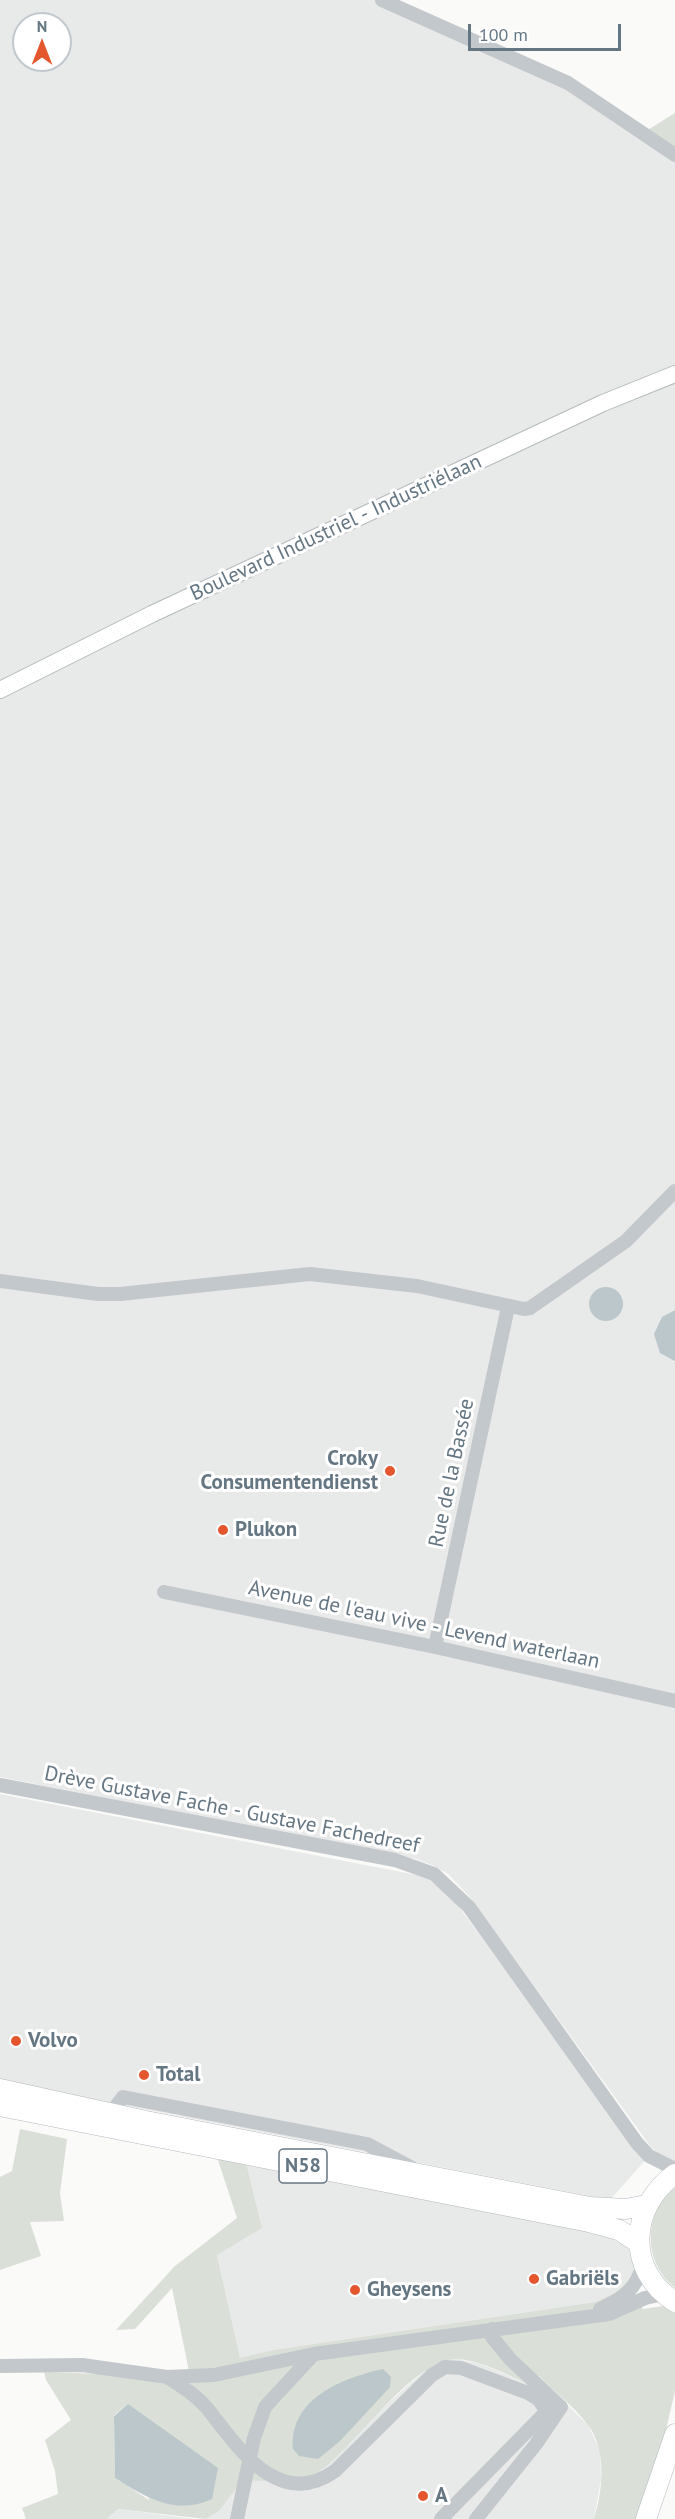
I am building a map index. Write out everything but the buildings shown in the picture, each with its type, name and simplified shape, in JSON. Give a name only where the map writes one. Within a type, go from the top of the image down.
[{"type":"highway","name":"N58","points":[[0,2089],[111,2113],[602,2209],[626,2209],[646,2205]]},
{"type":"highway","name":"N58","points":[[0,2106],[589,2222],[619,2230],[639,2242]]},
{"type":"highway","points":[[670,2298],[649,2276],[643,2264],[639,2242],[640,2222],[646,2205],[659,2187],[675,2172]]},
{"type":"highway","points":[[646,2519],[675,2434]]},
{"type":"main road","name":"Boulevard Industriel - Industriélaan","points":[[0,690],[152,614],[603,403],[675,374]]},
{"type":"street","points":[[382,0],[568,83],[675,155]]},
{"type":"street","points":[[0,1281],[98,1294],[120,1294],[255,1277],[310,1274],[417,1286],[508,1306],[530,1308],[626,1240],[675,1191]]},
{"type":"street","name":"Rue de la Bassée","points":[[435,1647],[508,1306]]},
{"type":"street","name":"Avenue de l'eau vive - Levend waterlaan","points":[[164,1592],[435,1647],[675,1701]]},
{"type":"street","name":"Drève Gustave Fache - Gustave Fachedreef","points":[[0,1785],[395,1860],[434,1874],[469,1906],[642,2148],[649,2156],[675,2172]]},
{"type":"street","name":"Drève Gustave Fache - Gustave Fachedreef","points":[[642,2148],[653,2168],[659,2187]]},
{"type":"street","points":[[587,2315],[627,2294],[636,2286],[643,2264]]},
{"type":"street","points":[[0,2366],[82,2365],[167,2377],[214,2375],[314,2354],[587,2315],[609,2314],[645,2298],[670,2298]]},
{"type":"street","points":[[441,2519],[561,2407],[498,2345],[492,2337],[492,2330]]},
{"type":"street","points":[[237,2519],[254,2438],[265,2407],[296,2370],[314,2354]]},
{"type":"street","points":[[167,2377],[186,2389],[205,2407],[259,2470],[283,2480],[301,2483],[322,2480],[335,2471],[432,2375],[445,2367],[461,2368],[528,2393],[552,2413]]},
{"type":"street","points":[[476,2519],[552,2413]]},
{"type":"shaded area","points":[[0,0],[374,0],[561,83],[675,157],[675,2161],[664,2159],[651,2147],[469,1896],[448,1874],[416,1859],[0,1777]]},
{"type":"shaded area","points":[[675,113],[675,151],[646,131]]},
{"type":"shaded area","points":[[606,1287],[618,1292],[623,1304],[618,1316],[606,1321],[594,1316],[589,1304],[594,1292]]},
{"type":"shaded area","points":[[675,1310],[675,1361],[660,1353],[654,1334],[662,1317]]},
{"type":"shaded area","points":[[0,1794],[427,1877],[455,1902],[649,2156],[610,2200],[0,2081]]},
{"type":"shaded area","points":[[20,2129],[67,2139],[60,2193],[64,2221],[30,2222],[41,2256],[0,2270],[0,2177],[12,2171]]},
{"type":"shaded area","points":[[217,2157],[246,2162],[262,2228],[217,2255],[240,2358],[273,2350],[595,2302],[615,2293],[628,2282],[643,2309],[663,2306],[675,2313],[675,2391],[662,2447],[636,2519],[594,2519],[600,2496],[602,2471],[594,2435],[577,2412],[539,2376],[527,2383],[485,2365],[458,2359],[444,2361],[415,2379],[318,2472],[291,2480],[242,2481],[219,2511],[206,2519],[118,2509],[107,2519],[26,2519],[22,2508],[58,2494],[55,2471],[45,2440],[71,2420],[46,2380],[44,2372],[103,2374],[166,2384],[191,2381],[172,2288],[135,2329],[116,2330],[175,2266],[237,2218]],"holes":[[[128,2404],[149,2500],[115,2478],[114,2415]]]},
{"type":"shaded area","points":[[246,2162],[604,2233],[628,2246],[634,2258],[634,2271],[628,2282],[615,2293],[595,2302],[273,2350],[240,2359],[217,2254],[262,2228]]},
{"type":"shaded area","points":[[675,2187],[675,2288],[664,2277],[657,2265],[652,2251],[651,2238],[652,2224],[657,2210],[664,2198]]},
{"type":"shaded area","points":[[446,2359],[481,2364],[527,2383],[538,2376],[588,2425],[600,2451],[601,2479],[594,2519],[206,2519],[219,2511],[242,2481],[305,2478],[408,2385],[431,2366]]},
{"type":"shaded area","points":[[383,2369],[391,2377],[390,2387],[340,2441],[318,2459],[299,2456],[293,2449],[294,2432],[309,2404],[335,2385]]},
{"type":"shaded area","points":[[128,2404],[218,2468],[212,2499],[186,2506],[173,2505],[138,2492],[115,2478],[114,2416]]},
{"type":"shaded area","points":[[118,2509],[196,2519],[107,2519]]},
{"type":"place","name":"Croky Consumentendienst","points":[[390,1471]]},
{"type":"place","name":"Plukon","points":[[223,1530]]},
{"type":"place","name":"Volvo","points":[[16,2041]]},
{"type":"place","name":"Total","points":[[144,2075]]},
{"type":"place","name":"Gabriëls","points":[[534,2279]]},
{"type":"place","name":"Gheysens","points":[[355,2290]]},
{"type":"place","name":"A","points":[[423,2496]]}]
